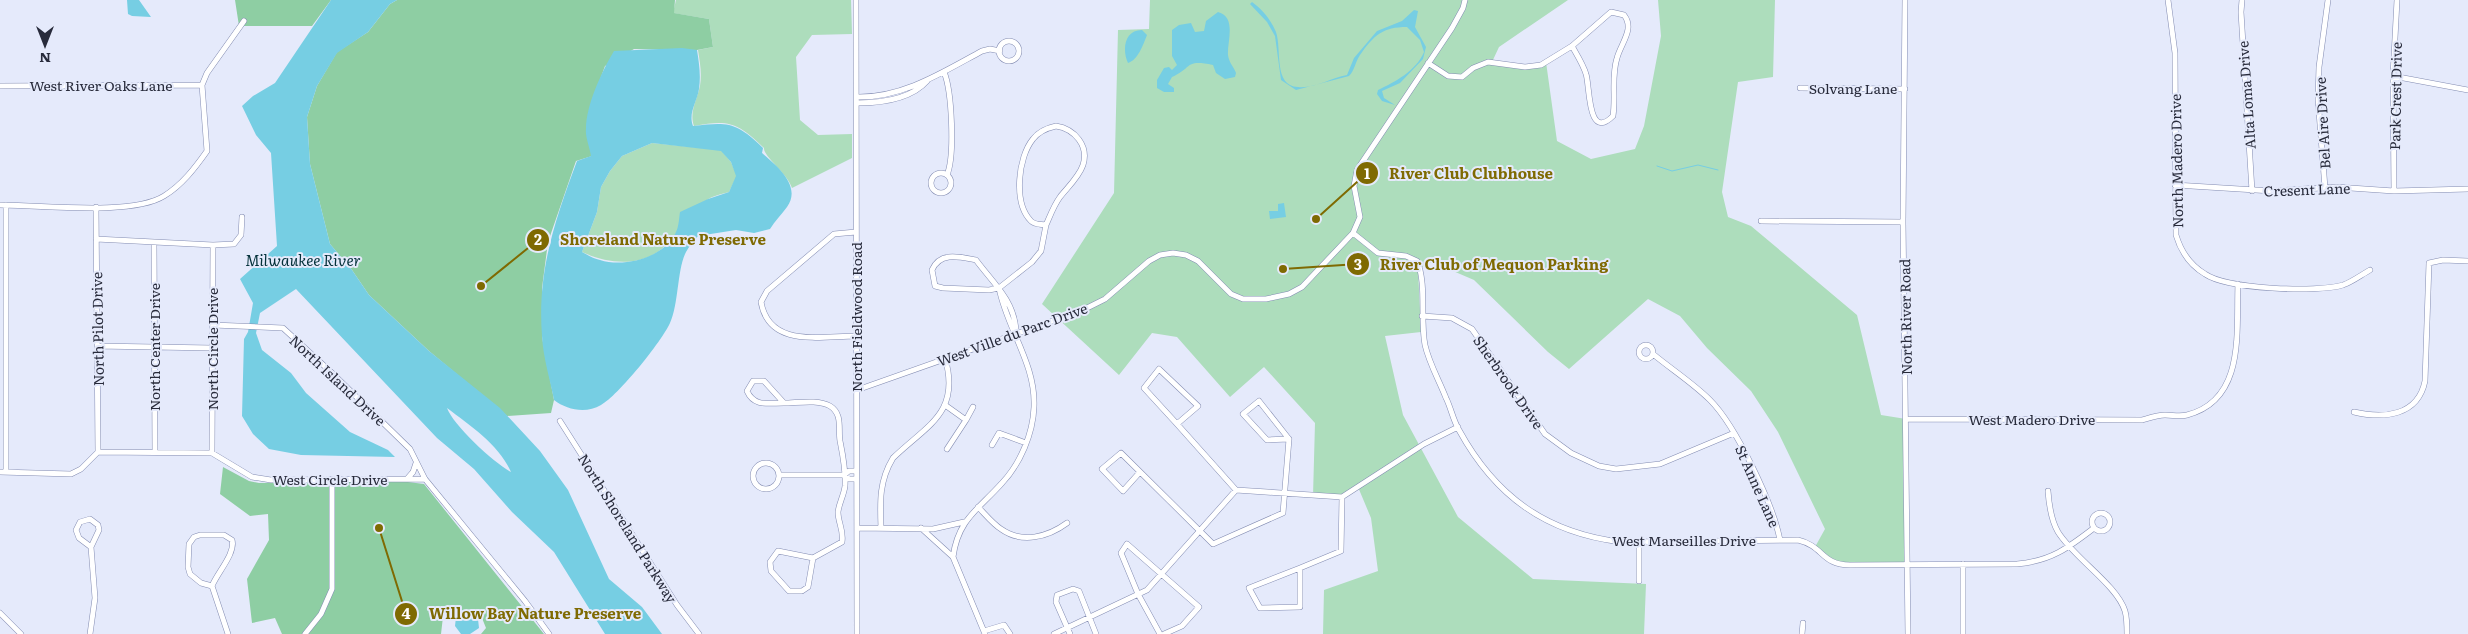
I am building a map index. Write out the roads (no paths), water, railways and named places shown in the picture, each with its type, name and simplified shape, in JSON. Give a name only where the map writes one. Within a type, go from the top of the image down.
[{"type":"street","name":"North Fieldwood Road","points":[[856,0],[857,634]]},
{"type":"street","points":[[1354,233],[1360,217],[1354,186],[1357,170],[1459,17],[1465,0]]},
{"type":"street","name":"North River Road","points":[[1905,0],[1903,222],[1908,634]]},
{"type":"street","name":"North Madero Drive","points":[[2168,0],[2175,53],[2176,235],[2179,246],[2188,260],[2206,275],[2217,280],[2280,288],[2344,285],[2370,270]]},
{"type":"street","name":"Alta Loma Drive","points":[[2242,0],[2241,12],[2252,191]]},
{"type":"street","name":"Bel Aire Drive","points":[[2326,188],[2318,99],[2319,67],[2328,0]]},
{"type":"street","name":"Park Crest Drive","points":[[2394,191],[2393,76],[2397,0]]},
{"type":"street","points":[[1428,64],[1448,76],[1462,77],[1473,68],[1488,62],[1525,67],[1542,65],[1572,46],[1611,12],[1624,14],[1629,20],[1629,27],[1617,57],[1613,79],[1613,116],[1608,120],[1594,119],[1590,112],[1586,72],[1572,46]]},
{"type":"street","points":[[212,453],[98,452],[82,469],[71,474],[3,472],[3,205],[129,207],[164,196],[186,178],[206,151],[202,85],[208,73],[244,21]]},
{"type":"street","points":[[857,100],[878,100],[922,87],[927,81],[982,51],[990,49],[1000,51]]},
{"type":"street","points":[[944,72],[950,96],[950,162],[947,175]]},
{"type":"street","points":[[2393,76],[2468,90]]},
{"type":"street","name":"West River Oaks Lane","points":[[0,86],[202,85]]},
{"type":"street","name":"Solvang Lane","points":[[1800,88],[1905,89]]},
{"type":"street","points":[[952,557],[954,543],[964,522],[1003,482],[1016,465],[1026,443],[1034,407],[1027,363],[1005,309],[999,288],[976,260],[944,257],[938,260],[932,270],[935,286],[989,290],[999,288],[1032,262],[1041,251],[1046,225],[1059,198],[1083,166],[1084,154],[1077,136],[1070,130],[1056,126],[1040,132],[1032,139],[1022,159],[1020,172],[1025,211],[1030,220],[1036,224],[1046,225]]},
{"type":"street","name":"Cresent Lane","points":[[2175,185],[2252,191],[2326,188],[2394,191],[2468,189]]},
{"type":"street","name":"North Pilot Drive","points":[[96,207],[98,452]]},
{"type":"street","points":[[96,239],[213,245],[234,244],[241,235],[242,217]]},
{"type":"street","points":[[1761,221],[1903,222]]},
{"type":"street","points":[[856,232],[834,234],[767,291],[760,302],[763,316],[781,332],[796,337],[856,336]]},
{"type":"street","name":"West Marseilles Drive","points":[[1354,233],[1378,254],[1406,256],[1417,261],[1421,278],[1422,316],[1426,352],[1458,428],[1476,458],[1494,480],[1513,498],[1563,530],[1595,539],[1639,543],[1798,540],[1809,542],[1827,560],[1838,565],[2039,561],[2069,547],[2094,528]]},
{"type":"street","name":"West Ville du Parc Drive","points":[[857,390],[1015,332],[1081,311],[1105,298],[1129,276],[1160,255],[1173,253],[1186,255],[1198,261],[1231,294],[1242,300],[1266,300],[1289,294],[1302,287],[1354,233]]},
{"type":"street","name":"North Center Drive","points":[[154,242],[155,451]]},
{"type":"street","name":"North Circle Drive","points":[[212,453],[213,245]]},
{"type":"street","points":[[2354,412],[2382,415],[2398,413],[2408,409],[2421,398],[2425,381],[2429,264],[2443,260],[2468,261]]},
{"type":"street","name":"West Madero Drive","points":[[1906,419],[2142,420],[2158,416],[2181,416],[2198,411],[2215,400],[2226,386],[2235,359],[2238,284]]},
{"type":"street","name":"Sherbrook Drive","points":[[1422,316],[1452,318],[1472,329],[1545,434],[1571,453],[1599,466],[1616,469],[1660,464],[1734,433]]},
{"type":"street","name":"North Island Drive","points":[[213,325],[283,328],[410,449],[425,479],[526,601],[549,634]]},
{"type":"street","points":[[97,346],[212,348]]},
{"type":"street","name":"St Anne Lane","points":[[1653,354],[1711,401],[1734,433],[1773,515],[1780,540]]},
{"type":"street","points":[[881,528],[880,491],[887,467],[893,458],[941,415],[950,384],[946,358]]},
{"type":"street","points":[[1177,424],[1198,406],[1159,369],[1144,388],[1236,490],[1342,497],[1424,444],[1458,428]]},
{"type":"street","points":[[784,403],[764,381],[753,381],[749,385],[747,391],[750,399],[756,403],[784,403],[820,403],[830,406],[837,413],[840,424],[840,440],[845,454],[844,492],[838,513],[844,532],[842,542],[813,558],[778,551],[770,562],[771,571],[789,591],[802,591],[808,587],[813,558]]},
{"type":"street","points":[[1140,472],[1123,491],[1102,469],[1121,453],[1213,544],[1283,513],[1289,439],[1259,401],[1243,414],[1267,440],[1289,439]]},
{"type":"street","points":[[945,405],[966,420]]},
{"type":"street","points":[[947,449],[973,406]]},
{"type":"street","name":"North Shoreland Parkway","points":[[560,421],[677,605],[699,634]]},
{"type":"street","points":[[992,445],[999,433],[1026,443]]},
{"type":"street","name":"West Circle Drive","points":[[212,453],[252,477],[271,480],[425,479]]},
{"type":"street","points":[[407,479],[414,472],[416,463]]},
{"type":"street","points":[[764,463],[772,465],[780,475],[774,485],[766,489],[756,485],[753,477],[756,468],[764,463]]},
{"type":"street","points":[[844,475],[848,471],[856,471]]},
{"type":"street","points":[[780,475],[844,475],[849,479],[856,479]]},
{"type":"street","points":[[305,634],[321,614],[332,589],[332,479]]},
{"type":"street","points":[[1054,634],[1154,585],[1236,490]]},
{"type":"street","points":[[2048,491],[2055,524],[2069,547],[2117,597],[2125,611],[2127,634]]},
{"type":"street","points":[[1300,568],[1300,607],[1260,608],[1249,588],[1341,551],[1342,497]]},
{"type":"street","points":[[978,508],[1001,529],[1024,538],[1037,538],[1055,532],[1067,523]]},
{"type":"street","points":[[90,634],[95,598],[91,547],[99,530],[98,525],[90,519],[80,522],[76,530],[79,538],[91,547]]},
{"type":"street","points":[[857,528],[934,529],[964,522]]},
{"type":"street","points":[[921,528],[952,557],[984,632],[1004,625],[1010,634]]},
{"type":"street","points":[[212,586],[193,577],[188,568],[189,544],[194,537],[200,534],[224,535],[232,540],[234,546],[233,552],[216,574],[212,586],[228,634]]},
{"type":"street","points":[[1638,581],[1639,543]]},
{"type":"street","points":[[1127,544],[1199,608],[1182,626],[1162,634],[1138,594],[1121,553],[1127,544]]},
{"type":"street","points":[[1963,564],[1963,634]]},
{"type":"street","points":[[1070,634],[1056,602],[1058,595],[1076,589],[1096,634]]},
{"type":"street","points":[[0,613],[18,633]]},
{"type":"street","points":[[1802,634],[1803,623]]},
{"type":"water","points":[[127,0],[139,0],[151,17],[128,14]]},
{"type":"water","name":"Milwaukee River","points":[[331,0],[397,0],[390,4],[368,32],[337,53],[317,86],[307,117],[310,164],[330,244],[352,270],[369,295],[429,351],[500,408],[540,451],[568,490],[609,579],[642,607],[662,634],[605,634],[554,552],[512,512],[474,469],[437,438],[296,289],[260,313],[256,333],[262,350],[291,373],[306,393],[350,432],[388,450],[395,457],[301,455],[269,449],[253,434],[242,416],[244,339],[248,332],[253,303],[240,279],[277,246],[271,153],[256,135],[242,106],[253,96],[275,83]],"holes":[[[447,408],[475,429],[492,445],[506,462],[511,472],[475,443],[457,424]]]},
{"type":"water","points":[[1252,2],[1266,15],[1276,32],[1280,66],[1285,80],[1290,85],[1298,87],[1310,86],[1296,90],[1281,80],[1275,36],[1267,22],[1250,4]]},
{"type":"water","points":[[1414,10],[1418,11],[1415,27],[1426,47],[1423,59],[1400,83],[1382,91],[1384,98],[1395,105],[1382,101],[1377,94],[1378,90],[1410,70],[1416,65],[1424,52],[1420,40],[1407,27],[1385,31],[1375,37],[1360,55],[1349,76],[1318,84],[1347,75],[1354,58],[1377,31],[1402,21]]},
{"type":"water","points":[[1218,12],[1224,15],[1229,24],[1228,55],[1236,73],[1235,77],[1225,79],[1216,73],[1213,65],[1197,63],[1190,65],[1172,77],[1168,84],[1174,88],[1174,92],[1164,92],[1157,88],[1157,80],[1164,68],[1169,67],[1172,70],[1177,65],[1172,56],[1172,30],[1179,25],[1191,23],[1195,32],[1204,31],[1206,21]]},
{"type":"water","points":[[1142,30],[1147,35],[1144,43],[1135,59],[1128,63],[1125,47],[1128,37],[1131,33]]},
{"type":"water","points":[[682,48],[697,50],[700,84],[692,112],[693,126],[724,124],[746,133],[763,148],[762,153],[786,177],[792,192],[787,207],[770,229],[754,233],[736,230],[698,236],[683,259],[673,315],[658,342],[639,367],[609,400],[595,408],[577,410],[554,400],[543,344],[542,290],[549,246],[577,161],[591,156],[586,132],[589,110],[600,78],[614,51]],"holes":[[[652,143],[721,151],[731,162],[736,176],[729,192],[680,212],[676,232],[671,241],[663,248],[643,258],[621,263],[598,259],[582,252],[597,212],[601,187],[610,171],[622,156]]]},
{"type":"water","points":[[1284,203],[1286,217],[1270,219],[1269,211],[1278,211],[1278,204]]},
{"type":"water","points":[[470,612],[478,619],[479,628],[470,634],[461,634],[455,626],[456,617]]},
{"type":"waterway","points":[[1657,166],[1672,171],[1698,165],[1718,170]]},
{"type":"place","name":"River Club Clubhouse","points":[[1316,219]]},
{"type":"place","name":"River Club of Mequon Parking","points":[[1283,269]]},
{"type":"place","name":"Shoreland Nature Preserve","points":[[481,286]]},
{"type":"place","name":"Willow Bay Nature Preserve","points":[[379,528]]}]
